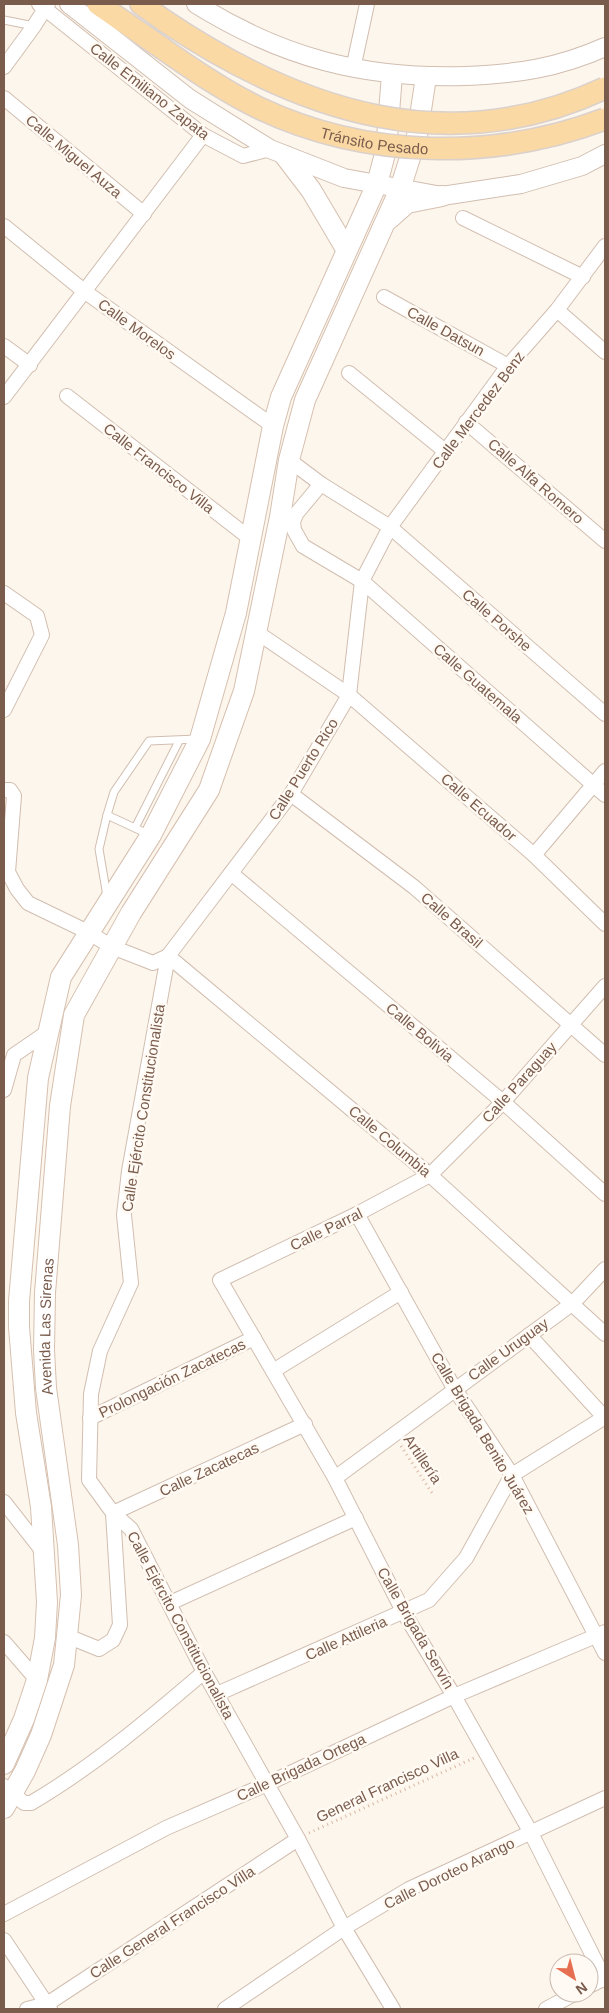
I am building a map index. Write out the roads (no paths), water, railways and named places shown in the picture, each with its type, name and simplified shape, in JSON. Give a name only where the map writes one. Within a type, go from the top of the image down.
[{"type":"main road","name":"Tránsito Pesado","points":[[98,4],[217,86],[259,108],[319,131],[387,145],[439,150],[506,146],[540,139],[605,119]]},
{"type":"main road","name":"Tránsito Pesado","points":[[141,4],[228,60],[297,94],[355,112],[402,121],[448,124],[507,119],[580,100],[605,88]]},
{"type":"main road","name":"Avenida Las Sirenas","points":[[4,1764],[24,1720],[36,1680],[45,1629],[47,1602],[41,1507],[26,1412],[19,1309],[38,1078],[60,977],[108,904],[143,832],[200,738],[236,612],[274,426],[282,397],[346,249],[377,184],[386,150],[392,75]]},
{"type":"main road","points":[[373,246],[400,189],[417,136],[426,77]]},
{"type":"main road","points":[[277,153],[316,197],[346,249]]},
{"type":"main road","points":[[373,246],[390,217],[407,203],[442,196]]},
{"type":"main road","name":"Avenida Las Sirenas","points":[[6,1796],[38,1744],[55,1698],[64,1665],[67,1636],[70,1595],[68,1545],[46,1388],[44,1350],[45,1293],[60,1106],[74,1015],[112,947],[209,790],[244,691],[255,631],[286,520],[289,460],[305,400],[373,246]]},
{"type":"street","points":[[69,4],[190,99],[277,153],[344,178],[442,196],[521,184],[582,166],[605,154]]},
{"type":"street","points":[[196,4],[260,37],[308,57],[353,70],[392,75],[426,77],[504,74],[537,70],[605,48]]},
{"type":"street","points":[[353,70],[367,4]]},
{"type":"street","points":[[4,66],[34,26],[44,5]]},
{"type":"street","name":"Calle Emiliano Zapata","points":[[44,5],[203,135],[243,156],[277,153]]},
{"type":"street","name":"Calle Miguel Auza","points":[[4,98],[144,214]]},
{"type":"street","points":[[4,397],[203,135]]},
{"type":"street","points":[[463,218],[583,277]]},
{"type":"street","name":"Calle Morelos","points":[[4,226],[84,291],[274,426]]},
{"type":"street","name":"Calle Mercedez Benz","points":[[362,581],[390,527],[466,422],[508,366],[557,310],[605,246]]},
{"type":"street","name":"Calle Datsun","points":[[384,296],[508,366]]},
{"type":"street","points":[[557,310],[605,352]]},
{"type":"street","points":[[4,346],[30,365]]},
{"type":"street","points":[[349,373],[445,451]]},
{"type":"street","name":"Calle Francisco Villa","points":[[67,396],[252,540]]},
{"type":"street","name":"Calle Alfa Romero","points":[[466,422],[605,541]]},
{"type":"street","name":"Calle Porshe","points":[[289,460],[321,484],[390,527],[605,714]]},
{"type":"street","points":[[286,520],[296,514],[321,484]]},
{"type":"street","name":"Calle Guatemala","points":[[286,520],[303,546],[362,581],[605,795]]},
{"type":"street","name":"Calle Puerto Rico","points":[[168,956],[291,794],[349,695],[362,581]]},
{"type":"street","points":[[4,593],[37,616],[42,635],[4,710]]},
{"type":"street","name":"Calle Ecuador","points":[[255,631],[349,695],[534,855],[605,924]]},
{"type":"street","points":[[534,855],[605,771]]},
{"type":"street","points":[[4,790],[10,790],[14,796],[8,872],[17,889],[28,903],[88,932],[112,947],[153,963],[168,956]]},
{"type":"street","name":"Calle Brasil","points":[[291,794],[414,887],[605,1055]]},
{"type":"street","name":"Calle Bolivia","points":[[231,873],[503,1102],[605,1194]]},
{"type":"street","name":"Calle Columbia","points":[[168,956],[430,1175],[573,1302],[605,1334]]},
{"type":"street","name":"Calle Ejército Constitucionalista","points":[[168,956],[127,1188],[124,1215],[131,1283],[100,1351],[91,1394],[89,1480],[113,1513],[131,1529],[216,1694],[298,1840],[344,1928],[393,2009]]},
{"type":"street","name":"Calle Paraguay","points":[[430,1175],[503,1102],[605,986]]},
{"type":"street","points":[[4,1090],[14,1055],[49,1031]]},
{"type":"street","name":"Calle Parral","points":[[220,1280],[357,1214],[430,1175]]},
{"type":"street","name":"Calle Brigada Benito Juárez","points":[[357,1214],[454,1388],[512,1476],[601,1635],[605,1653]]},
{"type":"street","name":"Calle Uruguay","points":[[335,1478],[454,1388],[573,1302],[605,1269]]},
{"type":"street","name":"Calle Brigada Servín","points":[[220,1280],[305,1424],[356,1518],[404,1613],[454,1696],[531,1833],[605,1979]]},
{"type":"street","points":[[274,1371],[401,1292]]},
{"type":"street","points":[[529,1335],[605,1418]]},
{"type":"street","name":"Prolongación Zacatecas","points":[[90,1418],[254,1338]]},
{"type":"street","name":"Calle Attileria","points":[[216,1694],[404,1613],[429,1600],[466,1558],[512,1476],[605,1418]]},
{"type":"street","name":"Calle Zacatecas","points":[[113,1513],[305,1424]]},
{"type":"street","points":[[4,1502],[45,1553]]},
{"type":"street","points":[[67,1636],[99,1649],[113,1640],[120,1625],[113,1513]]},
{"type":"street","points":[[170,1603],[356,1518]]},
{"type":"street","name":"Calle Brigada Ortega","points":[[4,1914],[166,1828],[267,1784],[454,1696],[601,1635]]},
{"type":"street","points":[[4,1642],[36,1680]]},
{"type":"street","points":[[6,1796],[24,1803],[31,1803],[73,1778],[125,1740],[204,1672]]},
{"type":"street","name":"Calle Doroteo Arango","points":[[225,2009],[344,1928],[409,1889],[605,1798]]},
{"type":"street","name":"Calle General Francisco Villa","points":[[27,2009],[48,2007],[298,1840]]},
{"type":"street","points":[[4,1940],[48,2007]]},
{"type":"street","points":[[546,2009],[557,2003]]},
{"type":"lane","points":[[4,20],[34,26]]},
{"type":"lane","points":[[108,904],[99,849],[114,792],[149,741],[179,741],[200,738]]},
{"type":"lane","points":[[107,815],[143,832],[179,741]]}]
